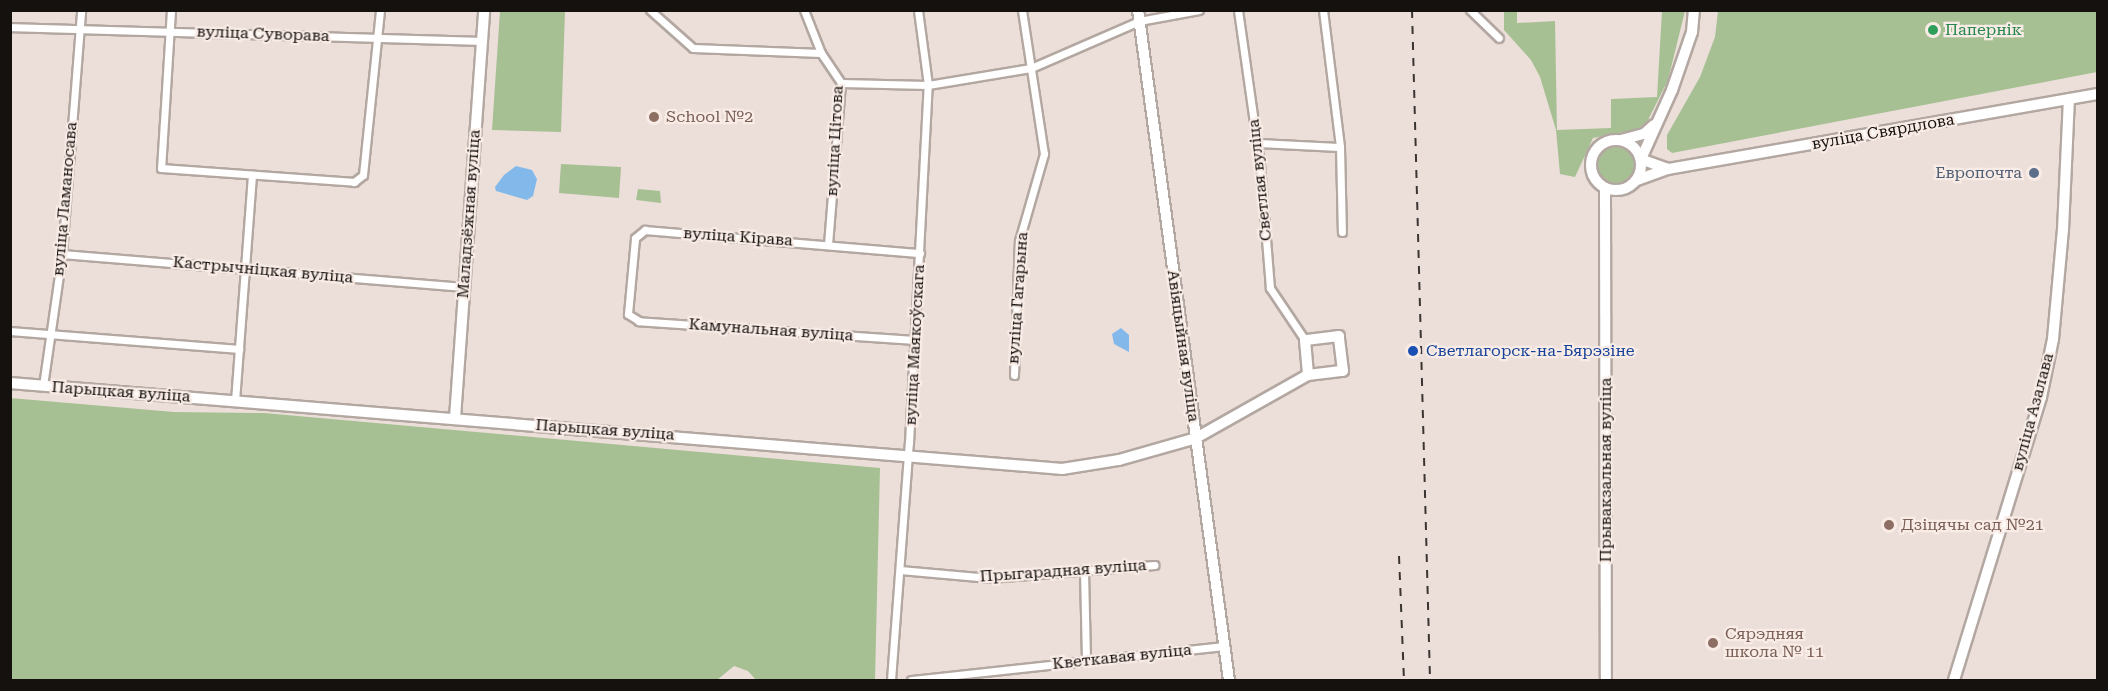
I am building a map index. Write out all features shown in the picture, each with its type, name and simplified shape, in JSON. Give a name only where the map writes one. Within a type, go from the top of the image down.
[{"type":"street","name":"вуліца Ламаносава","points":[[43,386],[62,255],[81,10]]},
{"type":"street","points":[[171,10],[161,168],[354,182],[363,174],[380,10]]},
{"type":"street","name":"Маладзёжная вуліца","points":[[455,418],[484,10]]},
{"type":"street","points":[[650,10],[693,48],[821,52]]},
{"type":"street","name":"вуліца Цітова","points":[[804,10],[821,52],[841,83],[828,244]]},
{"type":"street","name":"вуліца Маякоўскага","points":[[891,681],[908,454],[928,85],[918,10]]},
{"type":"street","name":"вуліца Гагарына","points":[[1014,375],[1019,241],[1044,154],[1022,10]]},
{"type":"street","points":[[841,83],[928,85],[1030,68],[1138,16],[1199,10]]},
{"type":"street","name":"Светлая вуліца","points":[[1238,10],[1257,143],[1270,288],[1305,340],[1308,375]]},
{"type":"street","points":[[1323,10],[1340,147],[1342,232]]},
{"type":"street","points":[[1470,10],[1499,38]]},
{"type":"street","points":[[1659,117],[1644,134],[1600,146],[1592,158],[1591,172],[1605,188],[1619,191],[1637,180],[1641,159],[1659,117],[1692,32],[1694,10]]},
{"type":"street","name":"Авіяцыйная вуліца","points":[[1138,16],[1229,681]]},
{"type":"street","name":"вуліца Суворава","points":[[10,27],[480,41]]},
{"type":"street","name":"вуліца Свярдлова","points":[[1637,180],[1668,169],[2097,94]]},
{"type":"street","name":"вуліца Азалава","points":[[1954,681],[2041,397],[2053,339],[2063,230],[2069,99]]},
{"type":"street","points":[[1620,140],[1633,146],[1641,159],[1668,169]]},
{"type":"street","points":[[1257,143],[1340,147]]},
{"type":"street","points":[[235,401],[252,175]]},
{"type":"street","name":"Прывакзальная вуліца","points":[[1605,188],[1606,681]]},
{"type":"street","name":"вуліца Кірава","points":[[628,314],[634,238],[645,230],[920,253]]},
{"type":"street","name":"Кастрычніцкая вуліца","points":[[62,255],[464,287]]},
{"type":"street","name":"Камунальная вуліца","points":[[628,314],[639,321],[915,340]]},
{"type":"street","points":[[10,331],[239,349]]},
{"type":"street","points":[[1305,340],[1339,336],[1343,371],[1308,375]]},
{"type":"street","name":"Парыцкая вуліца","points":[[10,383],[908,454],[1062,469],[1119,460],[1196,438],[1308,375]]},
{"type":"street","name":"Прыгарадная вуліца","points":[[900,570],[990,578],[1154,565]]},
{"type":"street","points":[[1084,571],[1086,661]]},
{"type":"street","name":"Кветкавая вуліца","points":[[911,681],[1225,646]]},
{"type":"green space","points":[[1517,10],[1517,23],[1555,21],[1557,130],[1611,128],[1611,99],[1657,97],[1662,11],[1685,11],[1668,80],[1647,122],[1636,130],[1593,138],[1575,177],[1560,174],[1556,130],[1540,77],[1531,60],[1504,30],[1504,11]]},
{"type":"green space","points":[[500,11],[565,11],[561,132],[492,130]]},
{"type":"green space","points":[[1718,11],[2097,11],[2097,72],[1672,153],[1667,149],[1667,135],[1700,77],[1715,37]]},
{"type":"green space","points":[[1616,147],[1628,153],[1634,165],[1628,177],[1616,183],[1604,177],[1598,165],[1604,153]]},
{"type":"green space","points":[[561,164],[621,167],[619,198],[559,193]]},
{"type":"green space","points":[[638,189],[660,191],[661,203],[636,200]]},
{"type":"green space","points":[[10,398],[174,412],[264,413],[880,468],[875,680],[756,680],[748,671],[734,666],[717,680],[12,680]]},
{"type":"water","points":[[516,166],[532,170],[537,179],[533,196],[527,200],[496,191],[495,187],[504,175]]},
{"type":"water","points":[[1121,328],[1129,335],[1129,352],[1114,344],[1112,334]]},
{"type":"railway","points":[[1412,10],[1430,680]]},
{"type":"railway","points":[[1399,556],[1404,680]]},
{"type":"place","name":"Папернік","points":[[1933,30]]},
{"type":"place","name":"School №2","points":[[654,117]]},
{"type":"place","name":"Европочта","points":[[2034,173]]},
{"type":"place","name":"Светлагорск-на-Бярэзіне","points":[[1413,351]]},
{"type":"place","name":"Дзіцячы сад №21","points":[[1889,525]]},
{"type":"place","name":"Сярэдняя школа № 11","points":[[1713,643]]}]
